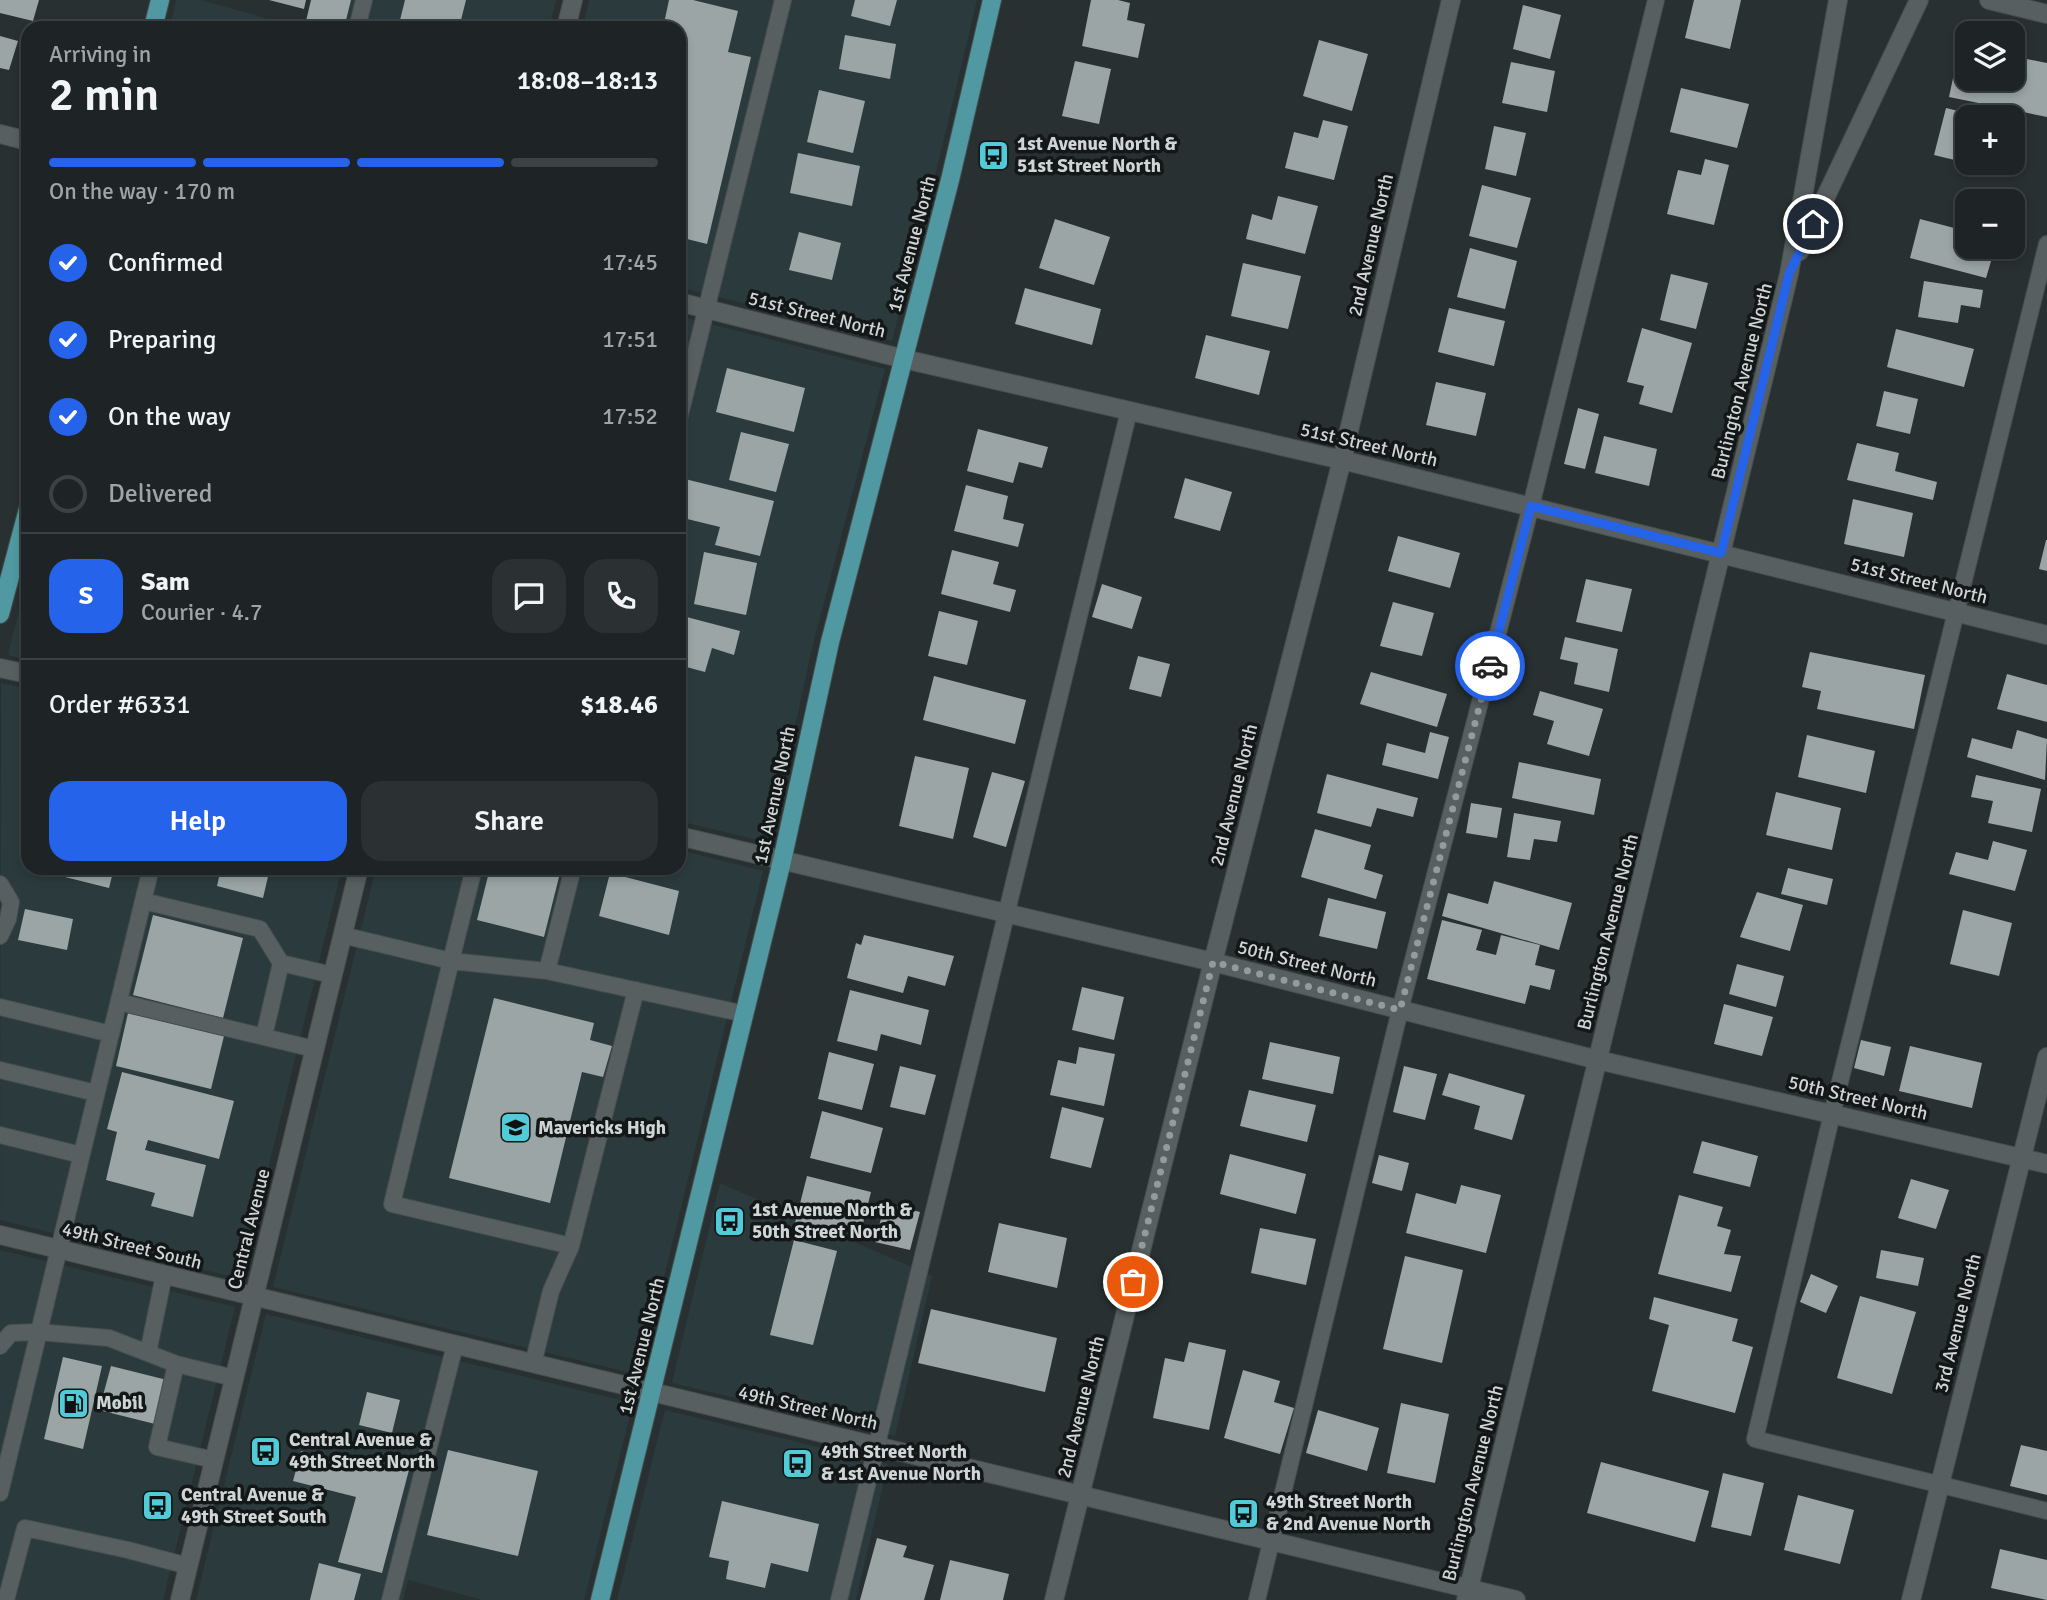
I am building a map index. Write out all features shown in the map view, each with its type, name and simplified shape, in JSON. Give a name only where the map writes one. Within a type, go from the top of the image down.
[{"type":"main road","points":[[155,21],[160,0]]},
{"type":"main road","name":"1st Avenue North","points":[[600,1600],[782,861],[830,642],[950,180],[992,0]]},
{"type":"main road","points":[[0,614],[21,535]]},
{"type":"street","points":[[568,21],[573,0]]},
{"type":"street","name":"2nd Avenue North","points":[[1054,1600],[1213,962],[1342,460],[1451,0]]},
{"type":"street","name":"Burlington Avenue North","points":[[1468,1594],[1789,274],[1838,0]]},
{"type":"street","name":"Burlington Avenue North","points":[[1789,274],[1919,0]]},
{"type":"street","points":[[1989,0],[2047,14]]},
{"type":"street","points":[[0,134],[21,139]]},
{"type":"street","name":"51st Street North","points":[[686,304],[904,359],[1531,506],[2047,635]]},
{"type":"street","points":[[0,668],[21,672]]},
{"type":"street","name":"50th Street North","points":[[686,838],[1213,962],[1598,1060],[2047,1164]]},
{"type":"street","name":"Central Avenue","points":[[180,1600],[357,875]]},
{"type":"street","name":"3rd Avenue North","points":[[1911,1600],[2047,1057]]},
{"type":"street","name":"49th Street South","points":[[0,1235],[254,1297]]},
{"type":"street","name":"49th Street North","points":[[254,1297],[1271,1541],[1468,1594],[1516,1600]]},
{"type":"lane","points":[[359,21],[364,0]]},
{"type":"lane","points":[[686,392],[783,0]]},
{"type":"lane","points":[[1257,1600],[1400,1010],[1531,506],[1656,0]]},
{"type":"lane","points":[[2047,244],[1832,1114],[1755,1439],[2047,1511]]},
{"type":"lane","points":[[839,1600],[1129,411]]},
{"type":"lane","points":[[0,1493],[149,875]]},
{"type":"lane","points":[[472,875],[392,1204],[571,1246]]},
{"type":"lane","points":[[547,971],[571,875]]},
{"type":"lane","points":[[0,884],[11,902],[8,919],[0,936]]},
{"type":"lane","points":[[143,901],[260,929],[281,963],[264,1036]]},
{"type":"lane","points":[[342,935],[451,961],[547,971],[745,1014]]},
{"type":"lane","points":[[281,963],[332,975]]},
{"type":"lane","points":[[533,1364],[551,1291],[571,1246],[636,990]]},
{"type":"lane","points":[[119,1002],[314,1049]]},
{"type":"lane","points":[[0,1007],[111,1034]]},
{"type":"lane","points":[[0,1070],[96,1093]]},
{"type":"lane","points":[[0,1135],[81,1155]]},
{"type":"lane","points":[[148,1353],[164,1275]]},
{"type":"lane","points":[[0,1346],[11,1334],[38,1332],[109,1338],[176,1364],[234,1378]]},
{"type":"lane","points":[[390,1600],[455,1345]]},
{"type":"lane","points":[[176,1364],[157,1447],[214,1460]]},
{"type":"lane","points":[[6,1600],[25,1528],[188,1566]]},
{"type":"shaded area","points":[[176,0],[201,0],[275,21],[172,21]]},
{"type":"shaded area","points":[[342,0],[556,0],[551,21],[337,21]]},
{"type":"shaded area","points":[[589,0],[977,0],[892,341],[686,289],[686,21],[584,21]]},
{"type":"shaded area","points":[[686,318],[885,369],[811,652],[770,843],[686,823]]},
{"type":"shaded area","points":[[21,603],[21,658],[8,655]]},
{"type":"shaded area","points":[[1,683],[21,687],[21,875],[340,875],[241,1279],[0,1220]]},
{"type":"shaded area","points":[[686,852],[763,871],[640,1375],[273,1287],[374,875],[686,875]]},
{"type":"shaded area","points":[[720,1183],[932,1276],[895,1436],[672,1383]]},
{"type":"shaded area","points":[[0,1250],[235,1307],[163,1600],[0,1600]]},
{"type":"shaded area","points":[[266,1314],[633,1403],[584,1600],[483,1600],[408,1580],[403,1600],[196,1600]]},
{"type":"shaded area","points":[[665,1410],[888,1464],[856,1600],[617,1600]]},
{"type":"building","points":[[0,0],[39,0],[33,21],[0,13]]},
{"type":"building","points":[[269,0],[306,0],[304,9]]},
{"type":"building","points":[[311,0],[351,0],[346,21],[306,21]]},
{"type":"building","points":[[405,0],[466,0],[461,21],[400,21]]},
{"type":"building","points":[[669,0],[693,0],[738,11],[728,52],[751,57],[707,244],[686,239],[686,21],[664,21]]},
{"type":"building","points":[[855,0],[897,0],[890,26],[851,16]]},
{"type":"building","points":[[1091,0],[1130,3],[1127,20],[1145,24],[1138,58],[1082,46]]},
{"type":"building","points":[[1694,0],[1741,0],[1730,49],[1685,38]]},
{"type":"building","points":[[1523,5],[1561,15],[1550,59],[1513,49]]},
{"type":"building","points":[[845,35],[896,44],[890,79],[839,69]]},
{"type":"building","points":[[0,36],[18,41],[9,70],[0,68]]},
{"type":"building","points":[[1319,40],[1368,54],[1352,111],[1303,96]]},
{"type":"building","points":[[2025,59],[2047,63],[2047,117],[2025,113],[2025,105],[1988,105],[1949,97],[1955,69],[1955,91],[2025,91]]},
{"type":"building","points":[[1075,61],[1111,69],[1099,124],[1062,116]]},
{"type":"building","points":[[1511,62],[1555,71],[1547,112],[1502,103]]},
{"type":"building","points":[[1681,88],[1749,104],[1737,148],[1670,132]]},
{"type":"building","points":[[819,90],[865,101],[853,153],[807,142]]},
{"type":"building","points":[[1946,108],[1955,110],[1955,160],[1934,155]]},
{"type":"building","points":[[1323,120],[1348,126],[1334,180],[1285,168],[1294,132],[1318,138]]},
{"type":"building","points":[[1494,126],[1526,133],[1516,176],[1485,169]]},
{"type":"building","points":[[798,153],[860,166],[852,206],[790,193]]},
{"type":"building","points":[[1705,159],[1729,165],[1714,225],[1667,214],[1678,170],[1701,175]]},
{"type":"building","points":[[1482,185],[1531,198],[1517,248],[1469,236]]},
{"type":"building","points":[[1278,196],[1318,206],[1305,254],[1246,239],[1252,214],[1272,220]]},
{"type":"building","points":[[1055,219],[1110,237],[1094,285],[1039,268]]},
{"type":"building","points":[[1920,219],[1955,228],[1955,259],[1992,259],[1986,278],[1910,258]]},
{"type":"building","points":[[799,232],[841,243],[832,280],[789,270]]},
{"type":"building","points":[[1470,248],[1517,261],[1505,309],[1457,297]]},
{"type":"building","points":[[1243,263],[1301,276],[1288,329],[1231,316]]},
{"type":"building","points":[[1671,274],[1708,283],[1696,329],[1660,320]]},
{"type":"building","points":[[1924,281],[1983,290],[1980,308],[1961,305],[1958,323],[1918,317]]},
{"type":"building","points":[[1025,288],[1101,309],[1092,345],[1015,324]]},
{"type":"building","points":[[1449,308],[1505,321],[1494,366],[1438,352]]},
{"type":"building","points":[[1642,328],[1692,343],[1672,413],[1639,404],[1644,386],[1627,382]]},
{"type":"building","points":[[1896,329],[1974,349],[1964,387],[1887,367]]},
{"type":"building","points":[[1206,335],[1270,351],[1259,395],[1195,378]]},
{"type":"building","points":[[727,368],[805,388],[794,432],[716,412]]},
{"type":"building","points":[[1436,382],[1486,393],[1476,436],[1426,425]]},
{"type":"building","points":[[1884,391],[1918,399],[1910,434],[1876,426]]},
{"type":"building","points":[[1578,408],[1599,414],[1585,469],[1564,464]]},
{"type":"building","points":[[978,429],[1048,447],[1042,468],[1019,462],[1013,483],[967,471]]},
{"type":"building","points":[[741,432],[789,444],[776,492],[729,480]]},
{"type":"building","points":[[1604,436],[1657,449],[1649,486],[1595,473]]},
{"type":"building","points":[[1857,443],[1899,453],[1895,471],[1937,482],[1933,500],[1847,480]]},
{"type":"building","points":[[1185,478],[1232,492],[1220,531],[1174,518]]},
{"type":"building","points":[[686,479],[774,501],[760,556],[715,545],[720,527],[686,519]]},
{"type":"building","points":[[966,485],[1008,496],[1003,519],[1024,524],[1018,547],[954,531]]},
{"type":"building","points":[[1853,499],[1913,513],[1904,557],[1844,544]]},
{"type":"building","points":[[1398,536],[1460,553],[1450,588],[1388,571]]},
{"type":"building","points":[[2047,540],[2047,571],[2039,569]]},
{"type":"building","points":[[952,550],[999,562],[993,584],[1016,590],[1010,612],[941,594]]},
{"type":"building","points":[[704,552],[757,563],[746,615],[694,604]]},
{"type":"building","points":[[1586,579],[1632,589],[1622,632],[1576,622]]},
{"type":"building","points":[[1102,584],[1142,597],[1132,629],[1092,617]]},
{"type":"building","points":[[1393,602],[1434,613],[1422,656],[1380,646]]},
{"type":"building","points":[[939,611],[978,621],[967,665],[928,656]]},
{"type":"building","points":[[686,617],[740,631],[734,655],[712,648],[705,672],[686,667]]},
{"type":"building","points":[[1565,637],[1618,649],[1609,692],[1574,684],[1578,663],[1560,659]]},
{"type":"building","points":[[1810,652],[1925,675],[1914,729],[1817,709],[1821,691],[1802,687]]},
{"type":"building","points":[[1138,656],[1170,664],[1161,697],[1129,689]]},
{"type":"building","points":[[1371,672],[1447,694],[1437,727],[1360,704]]},
{"type":"building","points":[[2007,674],[2047,685],[2047,722],[1997,709]]},
{"type":"building","points":[[934,676],[1026,700],[1015,744],[923,720]]},
{"type":"building","points":[[1540,691],[1603,709],[1589,756],[1547,744],[1554,721],[1533,715]]},
{"type":"building","points":[[2017,730],[2047,739],[2045,780],[1967,757],[1972,738],[2012,749]]},
{"type":"building","points":[[1430,732],[1449,737],[1438,779],[1382,765],[1387,743],[1425,753]]},
{"type":"building","points":[[1807,735],[1875,751],[1866,793],[1798,777]]},
{"type":"building","points":[[915,756],[969,768],[953,839],[899,826]]},
{"type":"building","points":[[1519,762],[1601,779],[1594,815],[1512,798]]},
{"type":"building","points":[[992,772],[1025,781],[1006,847],[973,837]]},
{"type":"building","points":[[1327,774],[1418,798],[1413,817],[1377,808],[1371,827],[1317,813]]},
{"type":"building","points":[[1976,775],[2041,789],[2032,832],[1988,823],[1993,801],[1971,797]]},
{"type":"building","points":[[1776,792],[1841,808],[1832,850],[1766,835]]},
{"type":"building","points":[[1471,803],[1502,808],[1497,838],[1466,833]]},
{"type":"building","points":[[1514,813],[1561,821],[1557,842],[1534,839],[1530,860],[1507,857]]},
{"type":"building","points":[[1315,829],[1371,845],[1364,869],[1383,875],[1376,899],[1301,877]]},
{"type":"building","points":[[1993,841],[2027,850],[2015,891],[1949,874],[1956,852],[1988,860]]},
{"type":"building","points":[[1788,868],[1833,879],[1827,905],[1781,894]]},
{"type":"building","points":[[61,875],[112,875],[109,888]]},
{"type":"building","points":[[219,875],[268,875],[263,898],[217,886]]},
{"type":"building","points":[[488,875],[560,875],[544,937],[477,920]]},
{"type":"building","points":[[609,875],[679,891],[669,935],[599,916]]},
{"type":"building","points":[[1494,881],[1572,903],[1559,950],[1442,916],[1448,893],[1488,904]]},
{"type":"building","points":[[1757,892],[1803,905],[1790,951],[1740,937]]},
{"type":"building","points":[[1328,898],[1386,912],[1377,949],[1319,936]]},
{"type":"building","points":[[25,909],[73,919],[67,950],[18,940]]},
{"type":"building","points":[[1963,910],[2012,923],[1999,976],[1950,964]]},
{"type":"building","points":[[153,915],[243,938],[223,1018],[133,995]]},
{"type":"building","points":[[1442,920],[1482,930],[1476,950],[1496,955],[1501,935],[1540,945],[1535,965],[1555,970],[1550,990],[1530,985],[1525,1004],[1427,979]]},
{"type":"building","points":[[864,935],[954,956],[945,986],[908,976],[903,993],[847,978],[856,943],[861,945]]},
{"type":"building","points":[[1737,964],[1784,976],[1776,1007],[1729,994]]},
{"type":"building","points":[[1082,987],[1124,997],[1114,1040],[1072,1030]]},
{"type":"building","points":[[850,990],[929,1010],[921,1045],[881,1034],[877,1051],[837,1041]]},
{"type":"building","name":"Mavericks High","points":[[494,998],[594,1023],[590,1040],[612,1046],[603,1077],[582,1072],[550,1203],[449,1178]]},
{"type":"building","points":[[1724,1004],[1773,1017],[1762,1056],[1714,1044]]},
{"type":"building","points":[[128,1013],[224,1036],[211,1089],[116,1066]]},
{"type":"building","points":[[1861,1040],[1891,1047],[1884,1076],[1854,1068]]},
{"type":"building","points":[[1270,1042],[1340,1057],[1333,1094],[1262,1079]]},
{"type":"building","points":[[1910,1046],[1982,1063],[1972,1108],[1899,1091]]},
{"type":"building","points":[[1079,1047],[1115,1054],[1104,1106],[1050,1095],[1058,1060],[1076,1064]]},
{"type":"building","points":[[829,1052],[874,1064],[862,1110],[818,1099]]},
{"type":"building","points":[[900,1066],[936,1075],[925,1115],[890,1107]]},
{"type":"building","points":[[1404,1066],[1437,1074],[1425,1120],[1393,1112]]},
{"type":"building","points":[[122,1072],[234,1101],[219,1159],[148,1140],[145,1150],[206,1165],[193,1217],[151,1206],[155,1193],[106,1180],[117,1132],[107,1129]]},
{"type":"building","points":[[1449,1073],[1525,1095],[1512,1140],[1474,1129],[1480,1106],[1442,1095]]},
{"type":"building","points":[[1249,1090],[1316,1105],[1307,1142],[1240,1126]]},
{"type":"building","points":[[1062,1107],[1104,1118],[1091,1168],[1050,1158]]},
{"type":"building","points":[[822,1111],[883,1128],[871,1173],[810,1158]]},
{"type":"building","points":[[1702,1141],[1758,1156],[1750,1187],[1693,1173]]},
{"type":"building","points":[[1230,1154],[1306,1174],[1296,1214],[1220,1194]]},
{"type":"building","points":[[1379,1155],[1409,1163],[1402,1191],[1372,1183]]},
{"type":"building","points":[[807,1176],[871,1192],[859,1239],[795,1223]]},
{"type":"building","points":[[1911,1179],[1949,1190],[1936,1229],[1898,1218]]},
{"type":"building","points":[[1461,1185],[1501,1195],[1486,1253],[1406,1233],[1416,1193],[1456,1204]]},
{"type":"building","points":[[1679,1195],[1723,1207],[1717,1226],[1731,1230],[1724,1254],[1741,1256],[1731,1292],[1658,1274]]},
{"type":"building","points":[[885,1203],[920,1212],[910,1250],[875,1242]]},
{"type":"building","points":[[999,1223],[1067,1238],[1057,1288],[988,1272]]},
{"type":"building","points":[[1260,1228],[1316,1239],[1306,1285],[1251,1273]]},
{"type":"building","points":[[794,1240],[837,1251],[813,1345],[770,1335]]},
{"type":"building","points":[[1881,1250],[1924,1258],[1918,1286],[1876,1278]]},
{"type":"building","points":[[1405,1256],[1463,1270],[1442,1363],[1383,1349]]},
{"type":"building","points":[[1811,1274],[1838,1286],[1826,1313],[1800,1302]]},
{"type":"building","points":[[1860,1296],[1916,1312],[1892,1394],[1837,1378]]},
{"type":"building","points":[[1654,1297],[1738,1319],[1732,1341],[1753,1347],[1735,1413],[1652,1391],[1669,1325],[1649,1319]]},
{"type":"building","points":[[931,1309],[1057,1338],[1045,1392],[918,1363]]},
{"type":"building","points":[[1189,1342],[1226,1350],[1209,1430],[1153,1418],[1165,1358],[1184,1362]]},
{"type":"building","name":"Mobil","points":[[63,1357],[102,1366],[83,1449],[44,1439]]},
{"type":"building","points":[[111,1366],[167,1380],[155,1424],[99,1410]]},
{"type":"building","points":[[1243,1370],[1280,1381],[1274,1402],[1294,1408],[1280,1454],[1224,1438]]},
{"type":"building","points":[[367,1392],[400,1400],[392,1433],[359,1425]]},
{"type":"building","points":[[1401,1403],[1449,1414],[1435,1483],[1387,1473]]},
{"type":"building","points":[[1318,1410],[1379,1428],[1367,1471],[1306,1453]]},
{"type":"building","points":[[2021,1445],[2047,1451],[2047,1495],[2010,1486]]},
{"type":"building","points":[[448,1450],[538,1471],[518,1556],[427,1535]]},
{"type":"building","points":[[301,1451],[364,1467],[367,1455],[410,1466],[382,1573],[338,1562],[356,1497],[293,1481]]},
{"type":"building","points":[[1601,1462],[1709,1491],[1695,1542],[1587,1513]]},
{"type":"building","points":[[1723,1473],[1764,1483],[1751,1536],[1711,1527]]},
{"type":"building","points":[[1798,1495],[1854,1510],[1840,1564],[1784,1550]]},
{"type":"building","points":[[722,1501],[819,1524],[808,1572],[771,1563],[765,1588],[726,1579],[729,1561],[709,1557]]},
{"type":"building","points":[[877,1538],[907,1546],[903,1557],[934,1565],[924,1600],[860,1600]]},
{"type":"building","points":[[2000,1549],[2047,1560],[2047,1600],[1991,1588]]},
{"type":"building","points":[[950,1560],[1009,1574],[1003,1600],[940,1600]]},
{"type":"building","points":[[319,1563],[361,1574],[354,1600],[310,1600]]},
{"type":"way so far","points":[[1133,1282],[1213,962],[1400,1010],[1490,666]]},
{"type":"place","name":"1st Avenue North & 51st Street North","points":[[994,155]]},
{"type":"place","name":"Mavericks High","points":[[515,1128]]},
{"type":"place","name":"1st Avenue North & 50th Street North","points":[[729,1221]]},
{"type":"place","name":"Mobil","points":[[73,1403]]},
{"type":"place","name":"Central Avenue & 49th Street North","points":[[266,1451]]},
{"type":"place","name":"49th Street North & 1st Avenue North","points":[[798,1463]]},
{"type":"place","name":"Central Avenue & 49th Street South","points":[[158,1506]]},
{"type":"place","name":"49th Street North & 2nd Avenue North","points":[[1243,1513]]},
{"type":"route","points":[[1490,666],[1531,506],[1721,553],[1789,274],[1813,224]]}]
